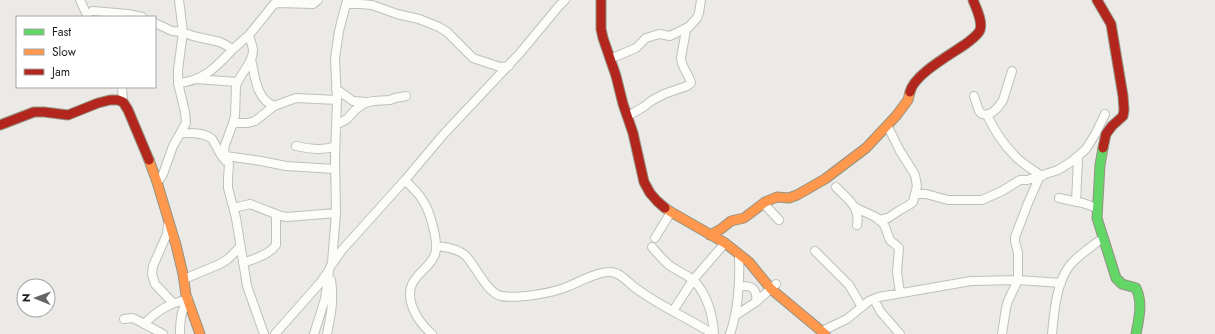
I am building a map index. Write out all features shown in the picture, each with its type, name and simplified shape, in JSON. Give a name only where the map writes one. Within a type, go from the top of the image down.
[{"type":"street","points":[[80,0],[90,14],[128,14],[137,16]]},
{"type":"street","points":[[157,182],[163,174],[173,146],[186,123],[178,83],[183,32],[179,0]]},
{"type":"street","points":[[178,83],[196,79],[212,71],[249,35],[274,4],[313,4],[318,0]]},
{"type":"street","points":[[275,334],[320,283],[342,250],[443,135],[509,66],[565,0]]},
{"type":"street","points":[[601,0],[601,29],[603,38],[628,116],[638,152],[644,182],[650,193],[657,202],[671,212],[725,243],[749,262],[818,331],[847,319],[869,301],[900,293],[921,291],[960,282],[1018,280],[1061,283]]},
{"type":"street","points":[[610,59],[636,48],[646,38],[659,34],[670,36],[688,27],[697,18],[701,0]]},
{"type":"street","points":[[710,234],[721,229],[731,220],[744,218],[777,197],[789,198],[797,196],[825,179],[866,148],[896,116],[908,100],[911,87],[923,73],[955,52],[976,36],[980,31],[981,26],[973,0]]},
{"type":"street","points":[[1097,0],[1111,24],[1124,110],[1123,116],[1106,134],[1100,165],[1097,218],[1098,225],[1118,281],[1136,288],[1140,294],[1140,318],[1136,334]]},
{"type":"street","points":[[314,334],[325,299],[331,267],[336,213],[335,58],[339,31],[347,2],[372,5],[397,14],[419,19],[447,32],[476,59],[500,67],[509,66]]},
{"type":"street","points":[[156,23],[172,31],[183,32],[193,36],[220,42],[233,49]]},
{"type":"street","points":[[628,116],[664,94],[687,86],[691,83],[688,73],[681,62],[685,35],[688,27]]},
{"type":"street","points":[[249,35],[253,50],[251,59],[237,82],[235,91],[235,116],[224,151],[229,164],[229,195],[234,208],[248,286],[264,334]]},
{"type":"street","points":[[251,59],[259,91],[266,101],[274,106]]},
{"type":"street","points":[[974,96],[979,111],[982,114],[991,114],[1001,104],[1012,70]]},
{"type":"street","points":[[196,79],[237,82]]},
{"type":"street","points":[[122,88],[123,102],[128,110],[157,182],[176,245],[185,290],[200,334]]},
{"type":"street","points":[[336,89],[353,101],[366,102]]},
{"type":"street","points":[[336,125],[347,119],[355,110],[366,102],[373,100],[390,100],[406,96]]},
{"type":"street","points":[[233,123],[248,123],[255,121],[274,106],[296,98],[336,100]]},
{"type":"street","points":[[0,125],[34,112],[68,115],[98,103],[110,100],[118,100],[123,102]]},
{"type":"street","points":[[915,194],[926,194],[948,200],[982,200],[1002,191],[1020,180],[1027,180],[1058,170],[1078,158],[1086,149],[1105,114]]},
{"type":"street","points":[[987,115],[997,134],[1016,158],[1041,176]]},
{"type":"street","points":[[186,123],[195,128],[198,133]]},
{"type":"street","points":[[879,220],[888,218],[913,202],[916,186],[915,175],[900,151],[890,130]]},
{"type":"street","points":[[181,133],[198,133],[210,138],[222,157],[229,164]]},
{"type":"street","points":[[296,146],[325,149],[335,146]]},
{"type":"street","points":[[226,156],[286,166],[335,169]]},
{"type":"street","points":[[1076,202],[1078,158]]},
{"type":"street","points":[[1058,170],[1070,171],[1077,179]]},
{"type":"street","points":[[1002,334],[1008,301],[1018,280],[1018,253],[1015,237],[1028,203],[1041,176]]},
{"type":"street","points":[[405,180],[423,200],[427,208],[436,240],[437,246],[434,256],[411,285],[410,294],[412,307],[432,334]]},
{"type":"street","points":[[836,187],[855,207],[879,220],[885,226],[890,240],[899,248],[897,272],[900,293]]},
{"type":"street","points":[[1059,198],[1097,208]]},
{"type":"street","points":[[234,208],[250,204],[276,214],[287,216],[336,213]]},
{"type":"street","points":[[764,204],[779,220]]},
{"type":"street","points":[[855,207],[858,219],[857,225]]},
{"type":"street","points":[[655,238],[671,212]]},
{"type":"street","points":[[243,263],[256,258],[273,248],[276,242],[276,214]]},
{"type":"street","points":[[168,220],[167,234],[153,266],[152,274],[155,284],[173,303]]},
{"type":"street","points":[[1052,334],[1055,308],[1061,283],[1068,268],[1076,259],[1103,238]]},
{"type":"street","points":[[672,311],[693,280],[725,243]]},
{"type":"street","points":[[437,246],[448,247],[464,255],[478,271],[485,283],[499,295],[517,297],[562,289],[591,277],[610,272],[616,273],[656,302],[714,334],[714,325],[702,291],[693,280],[669,265],[652,248]]},
{"type":"street","points":[[184,279],[220,264],[228,259],[240,247]]},
{"type":"street","points":[[815,251],[849,285],[862,307]]},
{"type":"street","points":[[730,334],[736,315],[742,286],[739,277],[739,255]]},
{"type":"street","points":[[327,334],[332,313],[333,300],[331,267]]},
{"type":"street","points":[[742,286],[756,291],[756,302]]},
{"type":"street","points":[[736,315],[756,302],[773,287]]},
{"type":"street","points":[[144,324],[156,313],[173,303],[188,299]]},
{"type":"street","points":[[180,334],[181,318],[188,299]]},
{"type":"street","points":[[874,299],[880,311],[900,334]]},
{"type":"street","points":[[124,319],[132,318],[163,334]]},
{"type":"traffic: fast","points":[[1103,148],[1100,165],[1097,218],[1116,278],[1122,284],[1136,288],[1140,305],[1136,334]]},
{"type":"traffic: slow","points":[[710,235],[731,221],[744,218],[765,202],[777,197],[789,198],[797,195],[825,179],[866,148],[896,116],[908,100],[910,92]]},
{"type":"traffic: slow","points":[[149,160],[176,245],[186,295],[200,334]]},
{"type":"traffic: slow","points":[[665,208],[725,243],[749,262],[771,289],[825,334]]},
{"type":"traffic: jam","points":[[601,0],[601,29],[603,38],[633,133],[644,182],[650,193],[665,208]]},
{"type":"traffic: jam","points":[[910,92],[918,78],[926,71],[967,43],[979,32],[981,26],[980,19],[973,0]]},
{"type":"traffic: jam","points":[[1097,0],[1111,24],[1124,110],[1123,116],[1106,134],[1103,148]]},
{"type":"traffic: jam","points":[[0,125],[34,112],[68,115],[98,103],[118,100],[123,102],[128,110],[149,160]]}]
